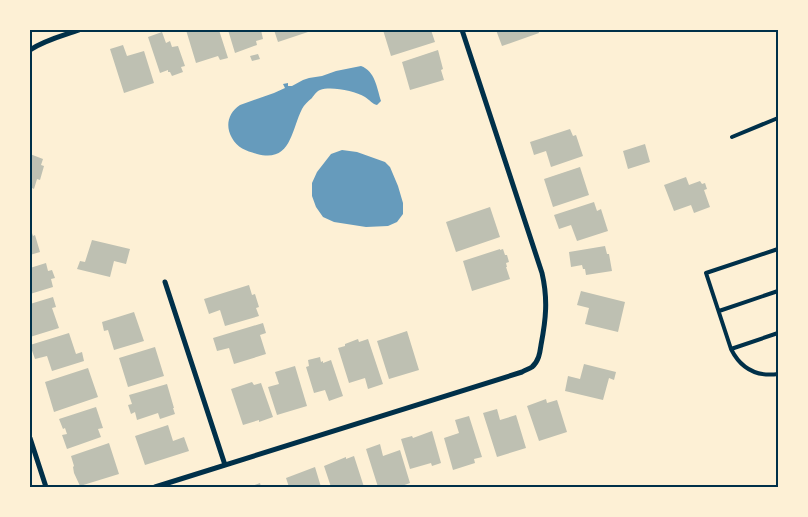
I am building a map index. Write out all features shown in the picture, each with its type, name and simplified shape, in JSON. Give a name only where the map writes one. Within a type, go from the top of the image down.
[{"type":"street","points":[[30,50],[51,39],[79,30]]},
{"type":"street","points":[[155,487],[522,372],[537,362],[546,324],[547,304],[545,286],[462,30]]},
{"type":"street","points":[[165,282],[225,465]]},
{"type":"street","points":[[30,438],[46,487]]},
{"type":"lane","points":[[732,137],[778,118]]},
{"type":"lane","points":[[778,250],[706,273],[731,349],[736,358],[746,368],[760,374],[778,374]]},
{"type":"lane","points":[[719,311],[778,291]]},
{"type":"lane","points":[[731,349],[778,333]]},
{"type":"water","points":[[361,66],[366,68],[375,80],[381,101],[377,105],[355,93],[336,89],[320,90],[304,106],[288,143],[277,154],[268,156],[250,152],[239,147],[232,138],[228,124],[230,116],[240,105],[285,88],[283,84],[288,83],[288,86],[292,86],[309,78]]},
{"type":"water","points":[[342,150],[357,152],[385,162],[390,167],[403,203],[403,214],[397,222],[388,226],[366,227],[334,222],[323,217],[316,207],[312,196],[312,183],[317,172],[331,154]]},
{"type":"building","points":[[186,30],[219,30],[228,58],[220,60],[218,56],[196,63]]},
{"type":"building","points":[[228,30],[261,30],[263,39],[256,41],[257,45],[235,53]]},
{"type":"building","points":[[274,30],[307,30],[308,32],[278,42]]},
{"type":"building","points":[[383,30],[431,30],[435,42],[391,56]]},
{"type":"building","points":[[496,30],[538,30],[539,33],[502,46]]},
{"type":"building","points":[[162,32],[166,43],[170,41],[172,47],[178,46],[185,66],[181,67],[183,72],[172,76],[168,70],[160,73],[148,37]]},
{"type":"building","points":[[123,45],[127,56],[144,51],[154,83],[124,93],[110,49]]},
{"type":"building","points":[[438,50],[444,80],[410,90],[402,62]]},
{"type":"building","points":[[258,54],[260,59],[252,61],[250,56]]},
{"type":"building","points":[[570,129],[573,136],[576,135],[583,156],[551,167],[546,151],[534,155],[530,142]]},
{"type":"building","points":[[645,144],[650,162],[628,169],[623,151]]},
{"type":"building","points":[[30,154],[43,159],[41,165],[44,166],[40,180],[37,179],[34,189],[30,187]]},
{"type":"building","points":[[580,167],[589,195],[553,207],[544,179]]},
{"type":"building","points":[[686,177],[689,185],[700,181],[702,184],[705,183],[707,189],[704,190],[710,207],[694,213],[691,205],[674,211],[664,185]]},
{"type":"building","points":[[594,202],[597,211],[601,209],[608,231],[577,241],[571,225],[559,229],[554,215]]},
{"type":"building","points":[[490,207],[500,237],[456,252],[446,222]]},
{"type":"building","points":[[30,227],[33,236],[35,235],[40,252],[30,255]]},
{"type":"building","points":[[92,240],[130,249],[126,264],[114,261],[110,277],[77,269],[80,261],[85,262]]},
{"type":"building","points":[[605,246],[607,254],[609,254],[612,271],[586,275],[582,265],[571,267],[569,252]]},
{"type":"building","points":[[503,249],[505,255],[507,255],[509,262],[506,263],[506,267],[510,279],[472,291],[463,261]]},
{"type":"building","points":[[46,263],[48,271],[52,270],[55,278],[51,279],[53,287],[30,294],[30,268]]},
{"type":"building","points":[[249,285],[252,295],[255,294],[259,307],[256,308],[259,316],[225,326],[220,310],[209,314],[204,299]]},
{"type":"building","points":[[581,291],[625,302],[618,332],[585,324],[589,308],[577,305]]},
{"type":"building","points":[[53,297],[56,307],[52,308],[59,328],[30,337],[30,304]]},
{"type":"building","points":[[134,312],[144,341],[114,350],[108,330],[104,331],[102,322]]},
{"type":"building","points":[[263,323],[266,333],[260,335],[266,354],[234,364],[229,348],[217,351],[213,338]]},
{"type":"building","points":[[407,331],[419,370],[389,379],[377,341]]},
{"type":"building","points":[[69,333],[76,354],[82,352],[84,361],[52,371],[47,356],[35,359],[30,345]]},
{"type":"building","points":[[358,339],[359,342],[368,339],[383,384],[368,389],[365,378],[349,383],[338,348]]},
{"type":"building","points":[[155,347],[164,376],[128,387],[119,358]]},
{"type":"building","points":[[320,357],[323,363],[331,360],[343,396],[329,401],[325,390],[314,393],[306,367],[309,366],[308,360]]},
{"type":"building","points":[[584,364],[616,372],[614,380],[609,378],[603,400],[565,391],[568,376],[580,379]]},
{"type":"building","points":[[295,366],[307,406],[277,415],[268,387],[279,384],[275,372]]},
{"type":"building","points":[[88,368],[98,397],[54,412],[45,382]]},
{"type":"building","points":[[252,382],[254,385],[261,383],[273,417],[243,425],[231,389]]},
{"type":"building","points":[[167,384],[175,414],[160,419],[158,413],[137,420],[135,412],[131,414],[128,405],[132,404],[129,395]]},
{"type":"building","points":[[546,399],[547,403],[557,400],[567,432],[539,441],[527,406]]},
{"type":"building","points":[[96,407],[103,428],[98,429],[101,437],[67,449],[62,435],[67,434],[59,419]]},
{"type":"building","points":[[497,409],[500,420],[516,415],[526,448],[497,457],[483,413]]},
{"type":"building","points":[[469,416],[482,457],[474,459],[475,463],[453,470],[444,438],[459,433],[455,420]]},
{"type":"building","points":[[168,425],[173,441],[184,437],[189,451],[145,465],[135,436]]},
{"type":"building","points":[[432,431],[441,463],[432,466],[431,463],[410,469],[401,439],[412,436],[413,438]]},
{"type":"building","points":[[109,443],[119,474],[80,486],[74,473],[71,456]]},
{"type":"building","points":[[380,444],[383,456],[400,450],[410,483],[399,487],[378,487],[366,449]]},
{"type":"building","points":[[354,456],[364,487],[331,487],[324,466],[346,457],[346,459]]},
{"type":"building","points":[[315,467],[321,487],[289,487],[286,478]]},
{"type":"building","points":[[260,483],[261,487],[249,487]]}]
